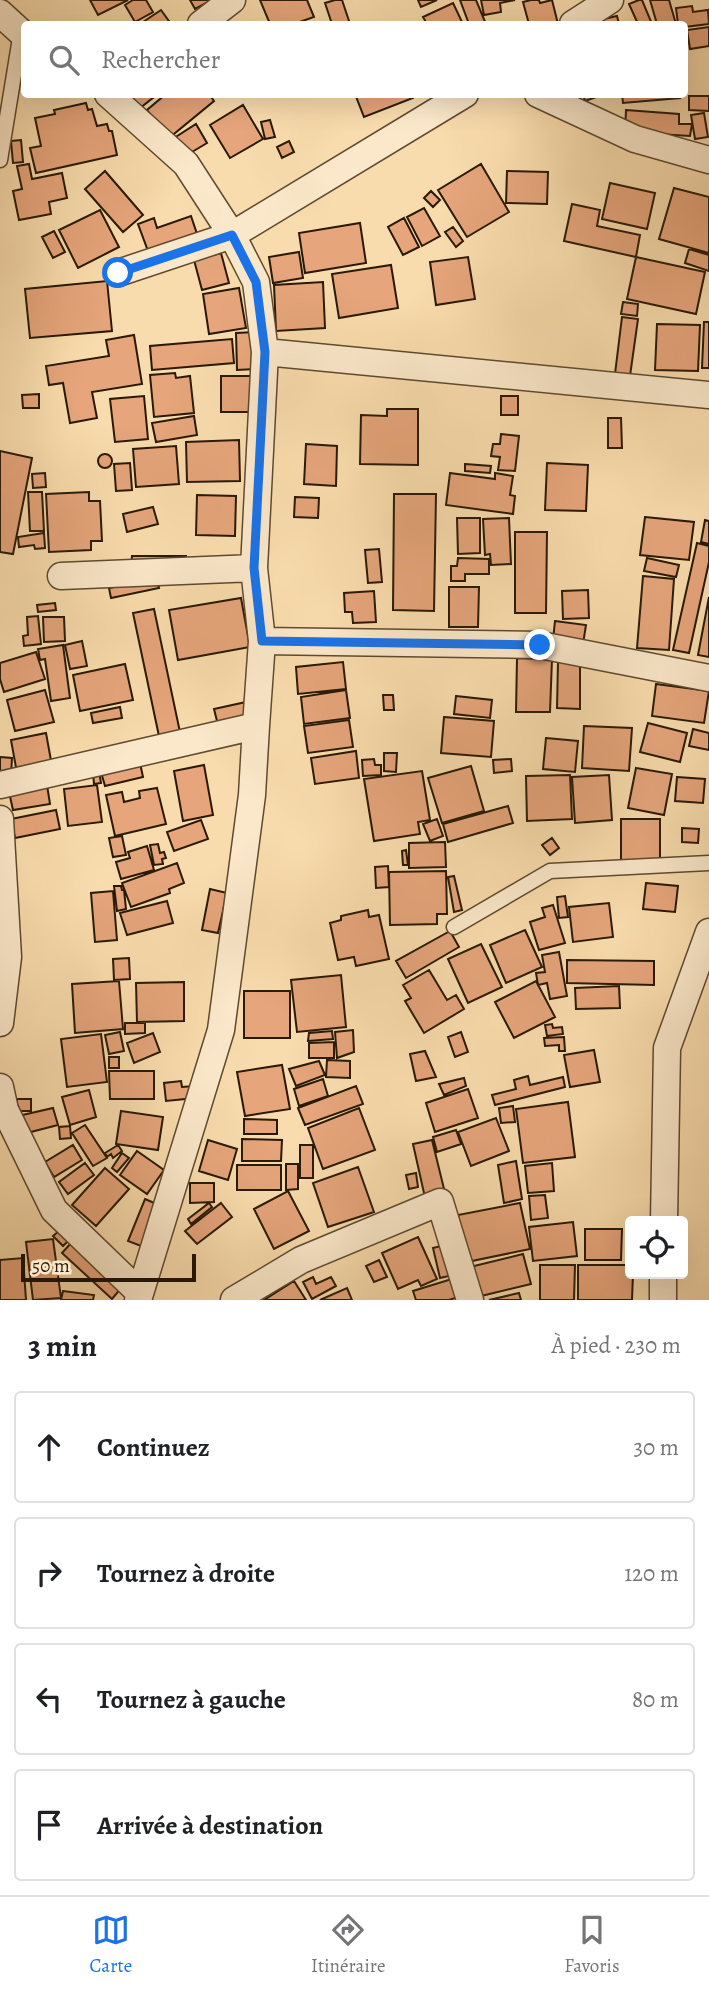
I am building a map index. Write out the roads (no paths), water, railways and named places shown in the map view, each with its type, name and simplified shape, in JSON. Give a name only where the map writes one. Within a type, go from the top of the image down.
[{"type":"street","points":[[205,21],[232,0]]},
{"type":"street","points":[[578,21],[610,0]]},
{"type":"street","points":[[0,13],[21,31]]},
{"type":"street","points":[[0,1087],[5,1110],[54,1210],[139,1297],[221,1030],[252,794],[262,641],[254,568],[265,352],[256,282],[232,235],[186,164],[114,98]]},
{"type":"street","points":[[118,273],[232,235],[458,98]]},
{"type":"street","points":[[547,98],[635,139],[709,160]]},
{"type":"street","points":[[265,352],[709,395]]},
{"type":"street","points":[[61,576],[254,568]]},
{"type":"street","points":[[262,641],[540,645],[709,678]]},
{"type":"street","points":[[0,785],[256,726]]},
{"type":"street","points":[[0,820],[8,957],[0,1023]]},
{"type":"street","points":[[664,1216],[667,1048],[709,932]]},
{"type":"street","points":[[234,1300],[301,1260],[440,1202],[470,1300]]},
{"type":"street","points":[[663,1279],[663,1300]]},
{"type":"lane","points":[[0,160],[21,44]]},
{"type":"lane","points":[[454,927],[550,871],[709,863]]}]
